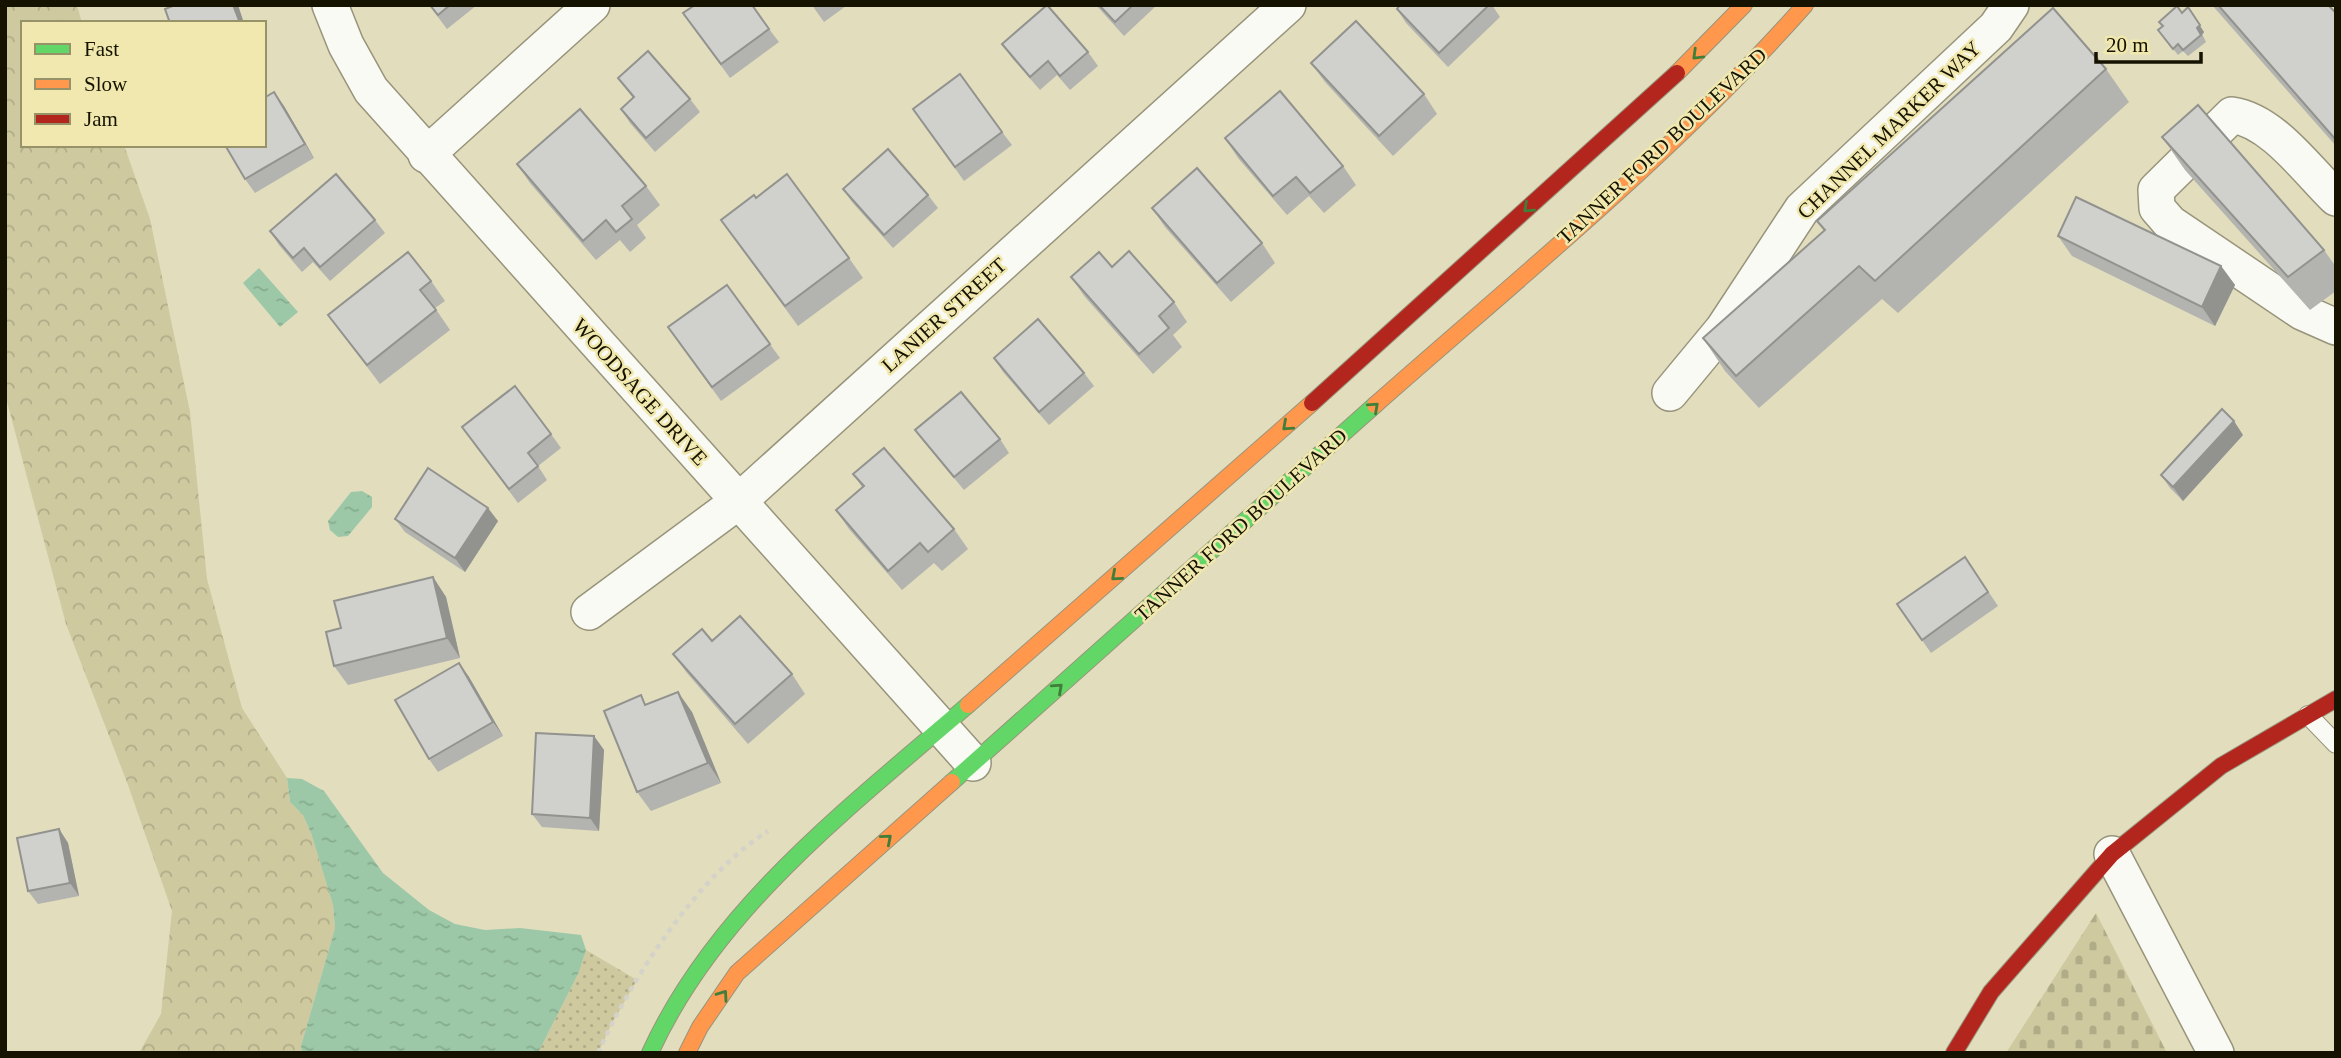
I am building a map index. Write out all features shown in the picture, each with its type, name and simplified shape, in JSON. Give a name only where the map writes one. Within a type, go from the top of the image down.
[{"type":"street","name":"WOODSAGE DRIVE","points":[[330,5],[346,45],[371,90],[426,155],[974,763]]},
{"type":"street","points":[[426,155],[592,5]]},
{"type":"street","name":"LANIER STREET","points":[[589,612],[738,500],[1287,5]]},
{"type":"street","name":"TANNER FORD BOULEVARD","points":[[650,1053],[667,1016],[708,952],[823,830],[1212,493],[1698,54],[1744,5]]},
{"type":"street","name":"TANNER FORD BOULEVARD","points":[[687,1053],[700,1027],[737,973],[1623,184],[1759,57],[1805,5]]},
{"type":"street","name":"CHANNEL MARKER WAY","points":[[1670,393],[1723,329],[1802,209],[1996,27],[2011,5]]},
{"type":"street","points":[[2336,198],[2276,138],[2248,117],[2232,115],[2156,190],[2157,208],[2170,223],[2301,312],[2336,327]]},
{"type":"street","points":[[1954,1053],[1991,992],[2112,854],[2221,765],[2336,699]]},
{"type":"street","points":[[2112,854],[2216,1053]]},
{"type":"lane","points":[[2308,715],[2336,744]]},
{"type":"green space","points":[[5,5],[77,5],[81,21],[21,21],[21,147],[125,147],[150,219],[190,412],[207,579],[242,708],[287,778],[290,802],[303,815],[311,833],[333,905],[335,928],[301,1046],[302,1053],[139,1053],[161,1014],[172,911],[128,785],[66,624],[5,394]]},
{"type":"green space","points":[[2096,913],[2167,1053],[2006,1053]]},
{"type":"green space","points":[[586,950],[637,980],[598,1053],[538,1053],[579,972]]},
{"type":"water","points":[[259,268],[298,312],[280,327],[243,283]]},
{"type":"water","points":[[362,491],[372,497],[372,507],[348,536],[338,537],[330,530],[328,521],[351,492]]},
{"type":"water","points":[[287,778],[302,779],[324,791],[383,873],[429,910],[455,924],[485,930],[520,928],[581,935],[586,950],[579,972],[538,1053],[302,1053],[301,1046],[335,928],[333,905],[311,833],[303,815],[290,802]]},
{"type":"building","points":[[175,5],[233,5],[239,21],[169,21],[165,9]]},
{"type":"building","points":[[430,5],[450,5],[438,15]]},
{"type":"building","points":[[695,5],[752,5],[769,29],[721,64],[683,13]]},
{"type":"building","points":[[1047,5],[1088,52],[1060,76],[1048,61],[1030,77],[1002,44]]},
{"type":"building","points":[[1099,5],[1133,5],[1115,22]]},
{"type":"building","points":[[1400,5],[1489,5],[1439,53],[1397,9]]},
{"type":"building","points":[[2218,5],[2328,5],[2336,13],[2336,140]]},
{"type":"building","points":[[2177,6],[2182,13],[2188,7],[2200,25],[2197,28],[2201,35],[2183,50],[2178,44],[2173,49],[2158,30],[2163,26],[2159,22]]},
{"type":"building","points":[[2053,8],[2106,69],[1875,281],[1859,266],[1736,376],[1703,338],[1825,230],[1817,221]]},
{"type":"building","points":[[1356,21],[1424,94],[1379,136],[1311,63]]},
{"type":"building","points":[[648,51],[690,99],[646,138],[621,109],[634,97],[618,78]]},
{"type":"building","points":[[960,74],[1002,132],[955,167],[913,109]]},
{"type":"building","points":[[1280,91],[1343,166],[1310,193],[1296,177],[1273,196],[1225,138]]},
{"type":"building","points":[[274,92],[305,144],[245,179],[226,147],[266,147],[266,97]]},
{"type":"building","points":[[2198,105],[2324,250],[2288,277],[2162,137]]},
{"type":"building","points":[[580,109],[646,186],[622,206],[632,219],[616,232],[606,220],[583,241],[517,164]]},
{"type":"building","points":[[888,149],[928,195],[884,235],[843,189]]},
{"type":"building","points":[[1197,168],[1262,243],[1217,283],[1152,208]]},
{"type":"building","points":[[336,174],[375,220],[320,267],[304,248],[293,258],[270,231]]},
{"type":"building","points":[[787,174],[849,258],[785,306],[721,220]]},
{"type":"building","points":[[2076,197],[2221,266],[2202,307],[2058,236]]},
{"type":"building","points":[[1129,251],[1174,302],[1159,316],[1169,328],[1139,354],[1071,277],[1099,252],[1112,267]]},
{"type":"building","points":[[408,252],[431,281],[420,290],[436,310],[367,365],[328,315]]},
{"type":"building","points":[[727,285],[770,344],[712,387],[668,327]]},
{"type":"building","points":[[1038,319],[1084,373],[1039,412],[994,358]]},
{"type":"building","points":[[515,386],[551,434],[528,453],[538,466],[509,489],[462,427]]},
{"type":"building","points":[[961,392],[1000,439],[954,477],[915,430]]},
{"type":"building","points":[[2222,409],[2234,421],[2173,487],[2161,475]]},
{"type":"building","points":[[884,448],[954,529],[928,552],[920,543],[888,571],[836,510],[864,486],[853,474]]},
{"type":"building","points":[[428,468],[488,508],[455,558],[395,519]]},
{"type":"building","points":[[1965,557],[1988,592],[1922,640],[1897,604]]},
{"type":"building","points":[[433,577],[447,638],[334,666],[326,632],[341,628],[334,601]]},
{"type":"building","points":[[740,616],[792,674],[735,724],[673,654],[702,629],[712,641]]},
{"type":"building","points":[[459,663],[493,722],[429,759],[395,700]]},
{"type":"building","points":[[678,692],[708,763],[637,792],[604,711],[641,695],[645,705]]},
{"type":"building","points":[[536,733],[594,736],[590,818],[532,814]]},
{"type":"building","points":[[59,829],[70,883],[28,891],[17,838]]},
{"type":"traffic: fast","points":[[952,782],[1375,405]]},
{"type":"traffic: fast","points":[[650,1053],[678,1001],[711,952],[749,906],[833,822],[968,705]]},
{"type":"traffic: slow","points":[[1677,73],[1744,5]]},
{"type":"traffic: slow","points":[[1375,405],[1651,162],[1704,111],[1805,5]]},
{"type":"traffic: slow","points":[[968,705],[1312,403]]},
{"type":"traffic: slow","points":[[687,1053],[700,1027],[737,973],[952,782]]},
{"type":"traffic: jam","points":[[1312,403],[1677,73]]},
{"type":"traffic: jam","points":[[1954,1053],[1991,992],[2112,854],[2221,766],[2336,699]]}]
